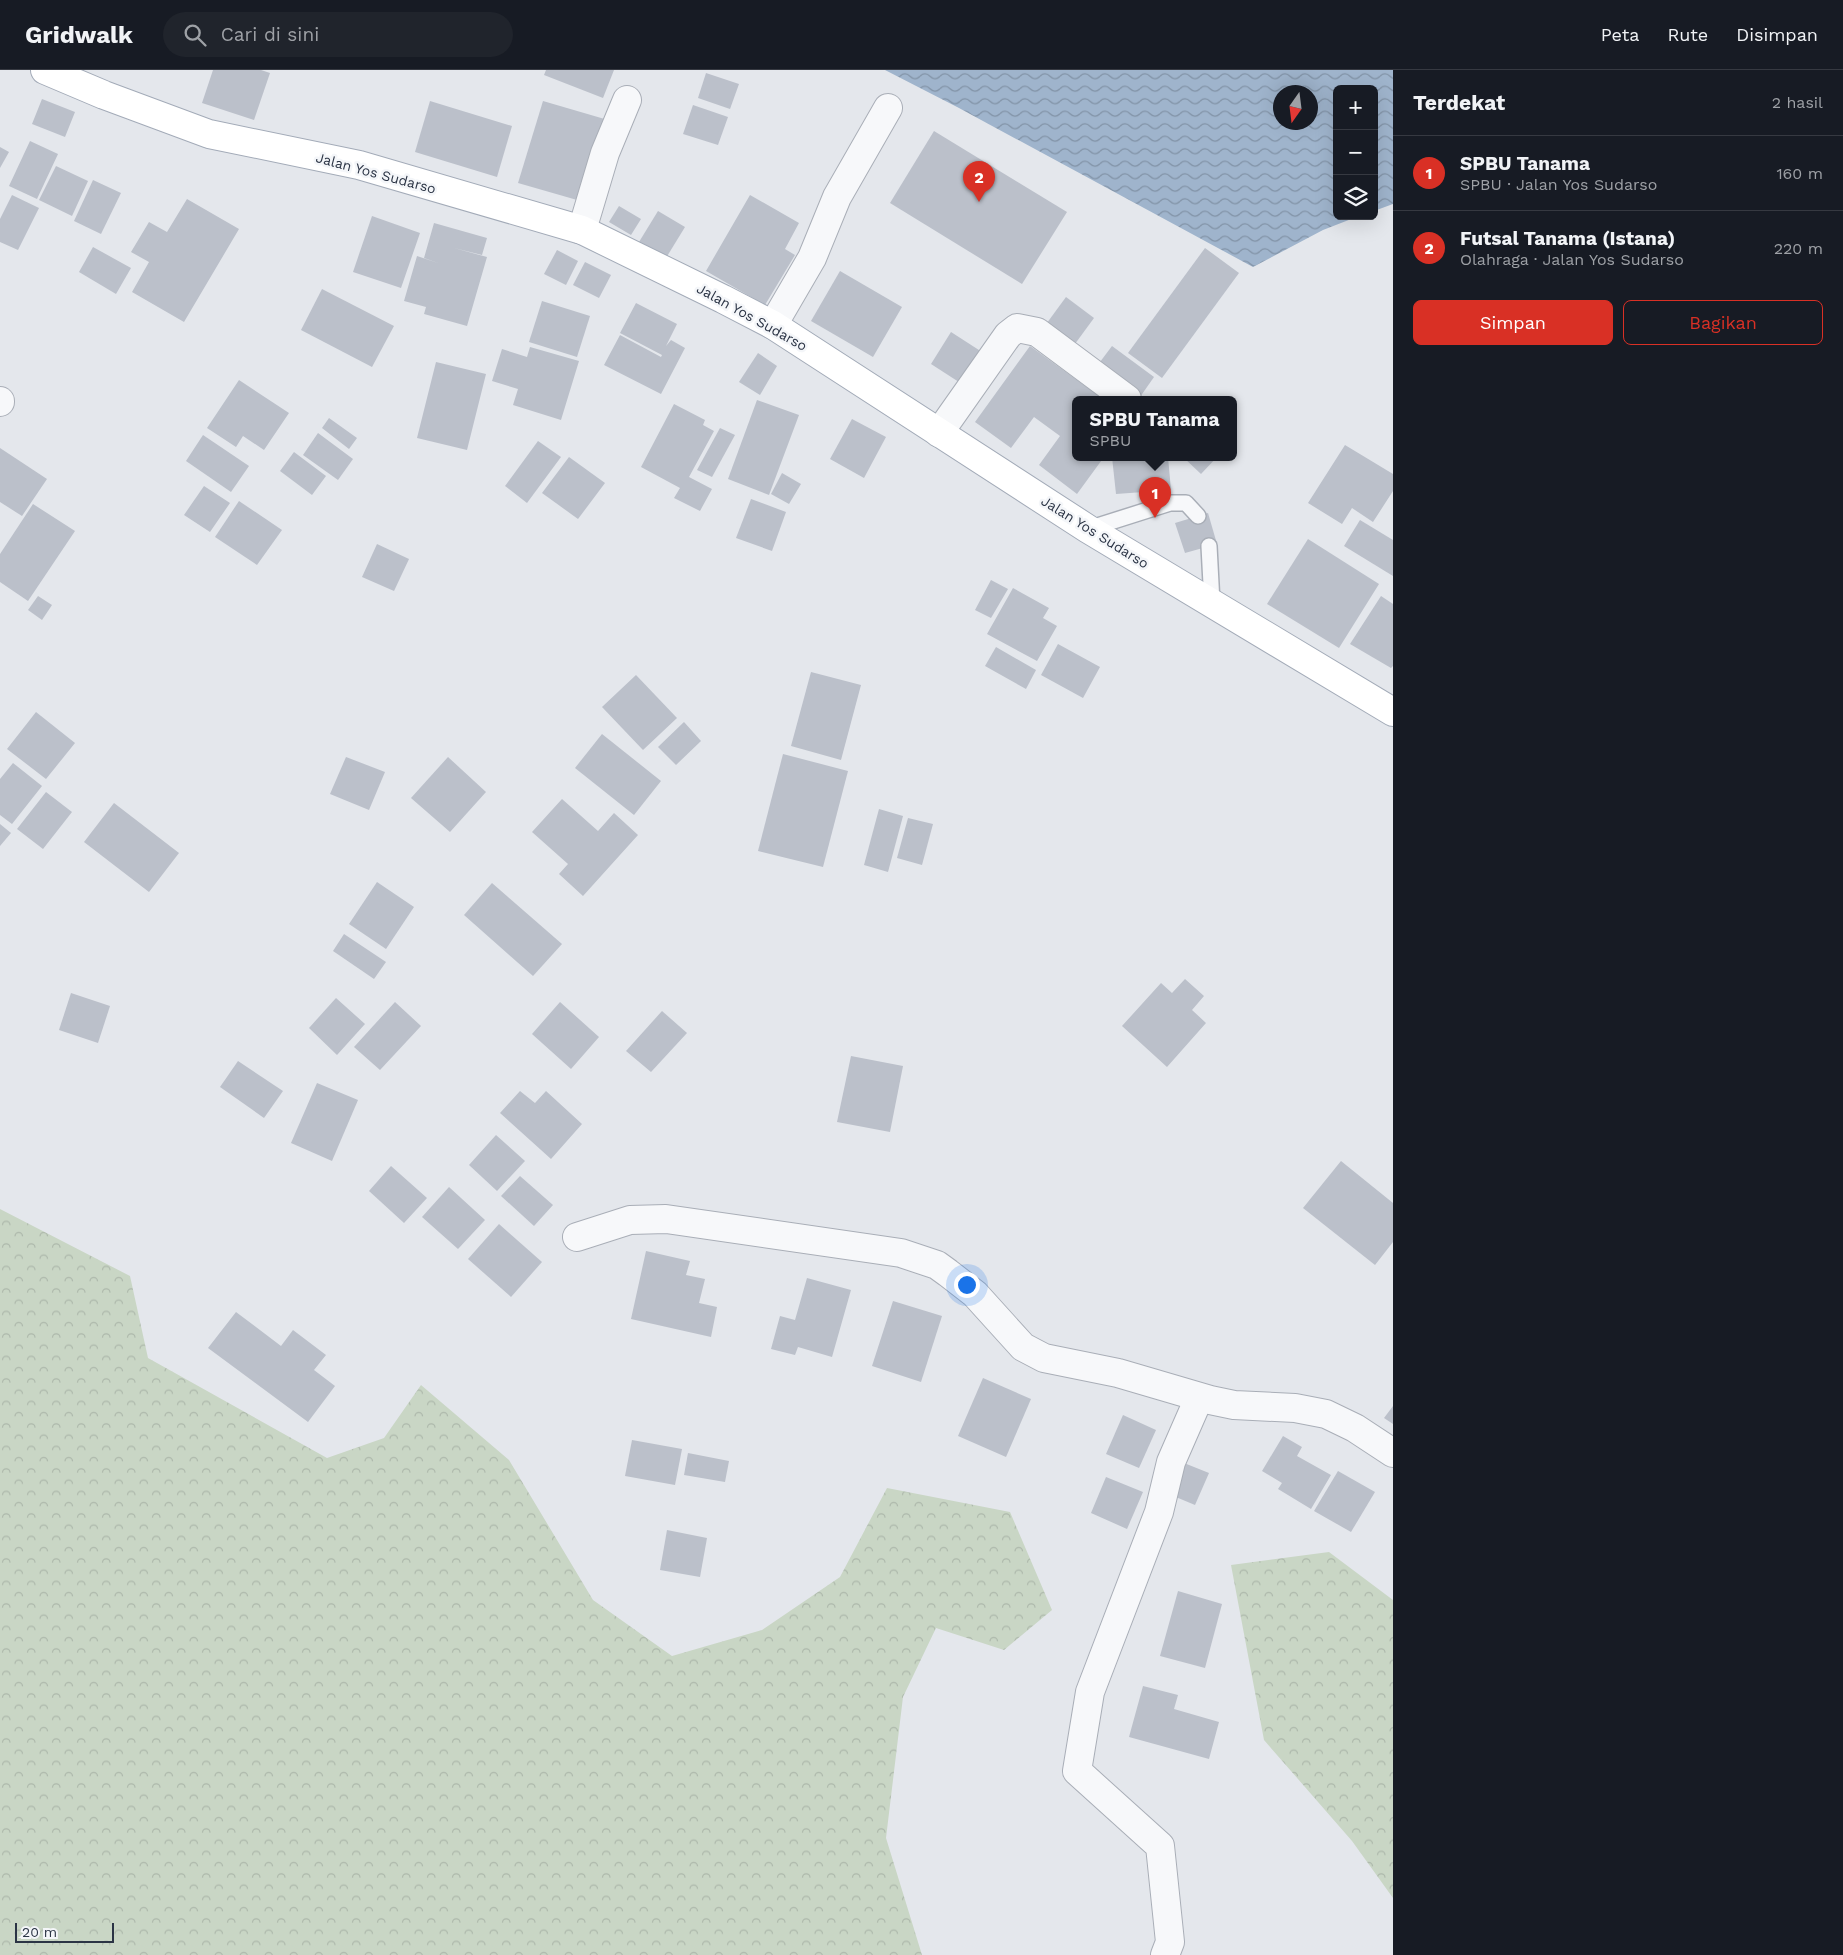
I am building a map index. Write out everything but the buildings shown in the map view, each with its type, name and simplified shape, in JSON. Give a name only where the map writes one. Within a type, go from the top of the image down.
[{"type":"main road","name":"Jalan Yos Sudarso","points":[[45,70],[104,95],[209,134],[360,165],[582,230],[773,325],[1088,529],[1393,712]]},
{"type":"street","points":[[582,230],[605,153],[626,100]]},
{"type":"street","points":[[773,325],[812,258],[837,197],[888,108]]},
{"type":"street","points":[[939,433],[1008,335],[1017,328],[1037,332],[1123,396]]},
{"type":"street","points":[[577,1237],[630,1220],[666,1219],[901,1253],[937,1265],[958,1280],[975,1294],[1014,1339],[1027,1350],[1044,1358],[1118,1373],[1199,1398],[1234,1405],[1284,1407],[1326,1414],[1355,1428],[1393,1453]]},
{"type":"street","points":[[1166,1955],[1170,1942],[1160,1846],[1077,1771],[1090,1692],[1159,1512],[1171,1462],[1199,1398]]},
{"type":"lane","points":[[1088,529],[1170,503],[1186,503],[1198,516]]},
{"type":"lane","points":[[1208,546],[1212,603]]},
{"type":"green space","points":[[0,1209],[130,1276],[148,1358],[327,1458],[384,1438],[421,1385],[509,1460],[593,1600],[672,1656],[762,1630],[840,1577],[887,1488],[1010,1512],[1052,1610],[1004,1650],[936,1628],[903,1697],[886,1838],[922,1955],[0,1955]]},
{"type":"green space","points":[[1329,1552],[1393,1600],[1393,1898],[1352,1841],[1264,1740],[1231,1565]]},
{"type":"water","points":[[885,70],[1393,70],[1393,204],[1378,210],[1378,85],[1333,85],[1333,220],[1349,220],[1323,230],[1253,267]]},
{"type":"place","name":"Futsal Tanama (Istana)","points":[[979,202]]},
{"type":"place","name":"SPBU Tanama","points":[[1155,518]]}]
